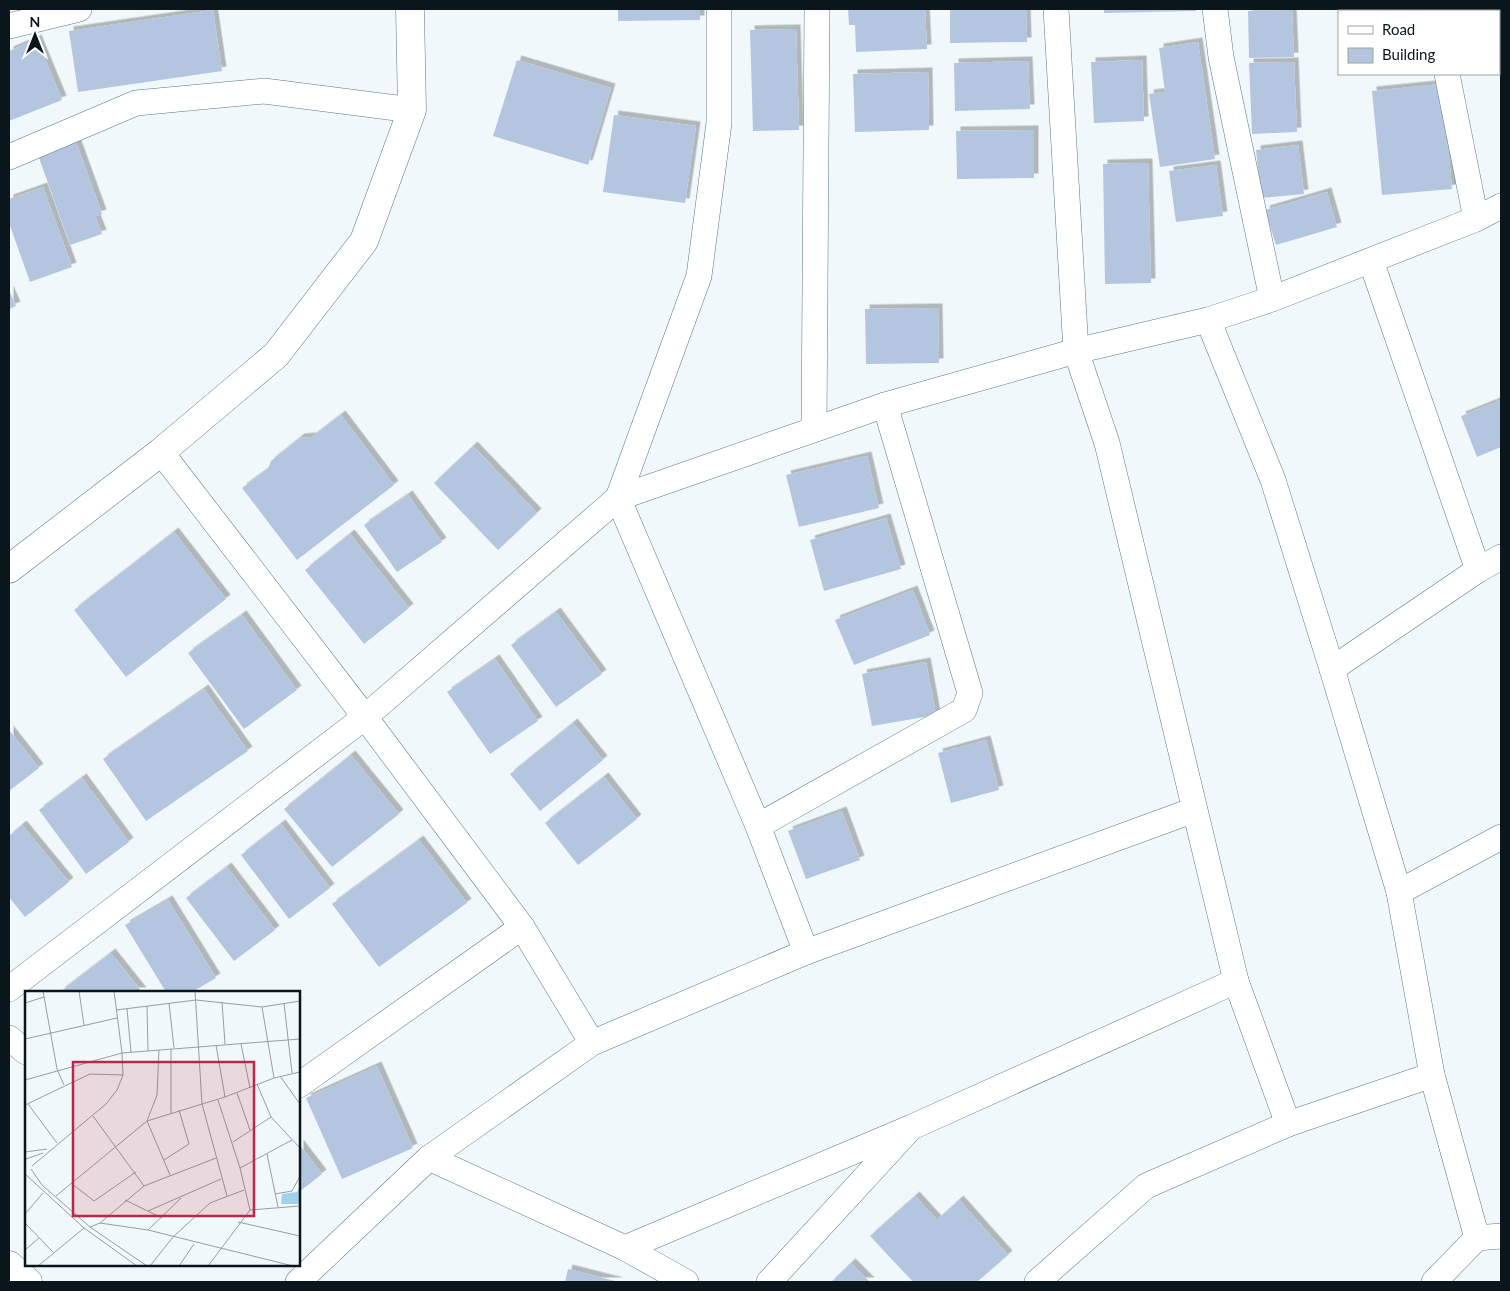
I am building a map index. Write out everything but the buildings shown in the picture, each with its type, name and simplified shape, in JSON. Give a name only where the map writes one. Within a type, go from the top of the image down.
[{"type":"street","points":[[9,26],[79,9]]},
{"type":"street","points":[[9,569],[161,452],[276,355],[364,241],[412,110],[410,9]]},
{"type":"street","points":[[719,9],[719,123],[699,276],[618,498],[758,826],[806,952]]},
{"type":"street","points":[[814,429],[817,9]]},
{"type":"street","points":[[1056,9],[1076,351],[1107,443],[1236,982],[1288,1124]]},
{"type":"street","points":[[1215,9],[1221,57],[1272,299]]},
{"type":"street","points":[[1447,75],[1476,219]]},
{"type":"street","points":[[9,157],[136,103],[264,91],[412,110]]},
{"type":"street","points":[[9,989],[366,717],[618,498],[885,404],[1076,351],[1208,320],[1272,299],[1476,219],[1501,206]]},
{"type":"street","points":[[1371,261],[1478,570]]},
{"type":"street","points":[[1208,320],[1273,480],[1399,892],[1432,1075],[1477,1238]]},
{"type":"street","points":[[758,826],[964,710],[970,693],[885,404]]},
{"type":"street","points":[[161,452],[366,717],[522,927],[592,1043]]},
{"type":"street","points":[[1332,669],[1501,556]]},
{"type":"street","points":[[298,1282],[429,1158],[592,1043],[806,952],[1194,810]]},
{"type":"street","points":[[1399,892],[1501,837]]},
{"type":"street","points":[[300,1085],[522,927]]},
{"type":"street","points":[[625,1248],[912,1127],[1236,982]]},
{"type":"street","points":[[9,1038],[25,1051]]},
{"type":"street","points":[[1037,1282],[1146,1186],[1288,1124],[1432,1075]]},
{"type":"street","points":[[769,1282],[912,1127]]},
{"type":"street","points":[[429,1158],[625,1248],[686,1282]]},
{"type":"street","points":[[1434,1282],[1477,1238],[1501,1236]]},
{"type":"street","points":[[9,1265],[28,1282]]}]
